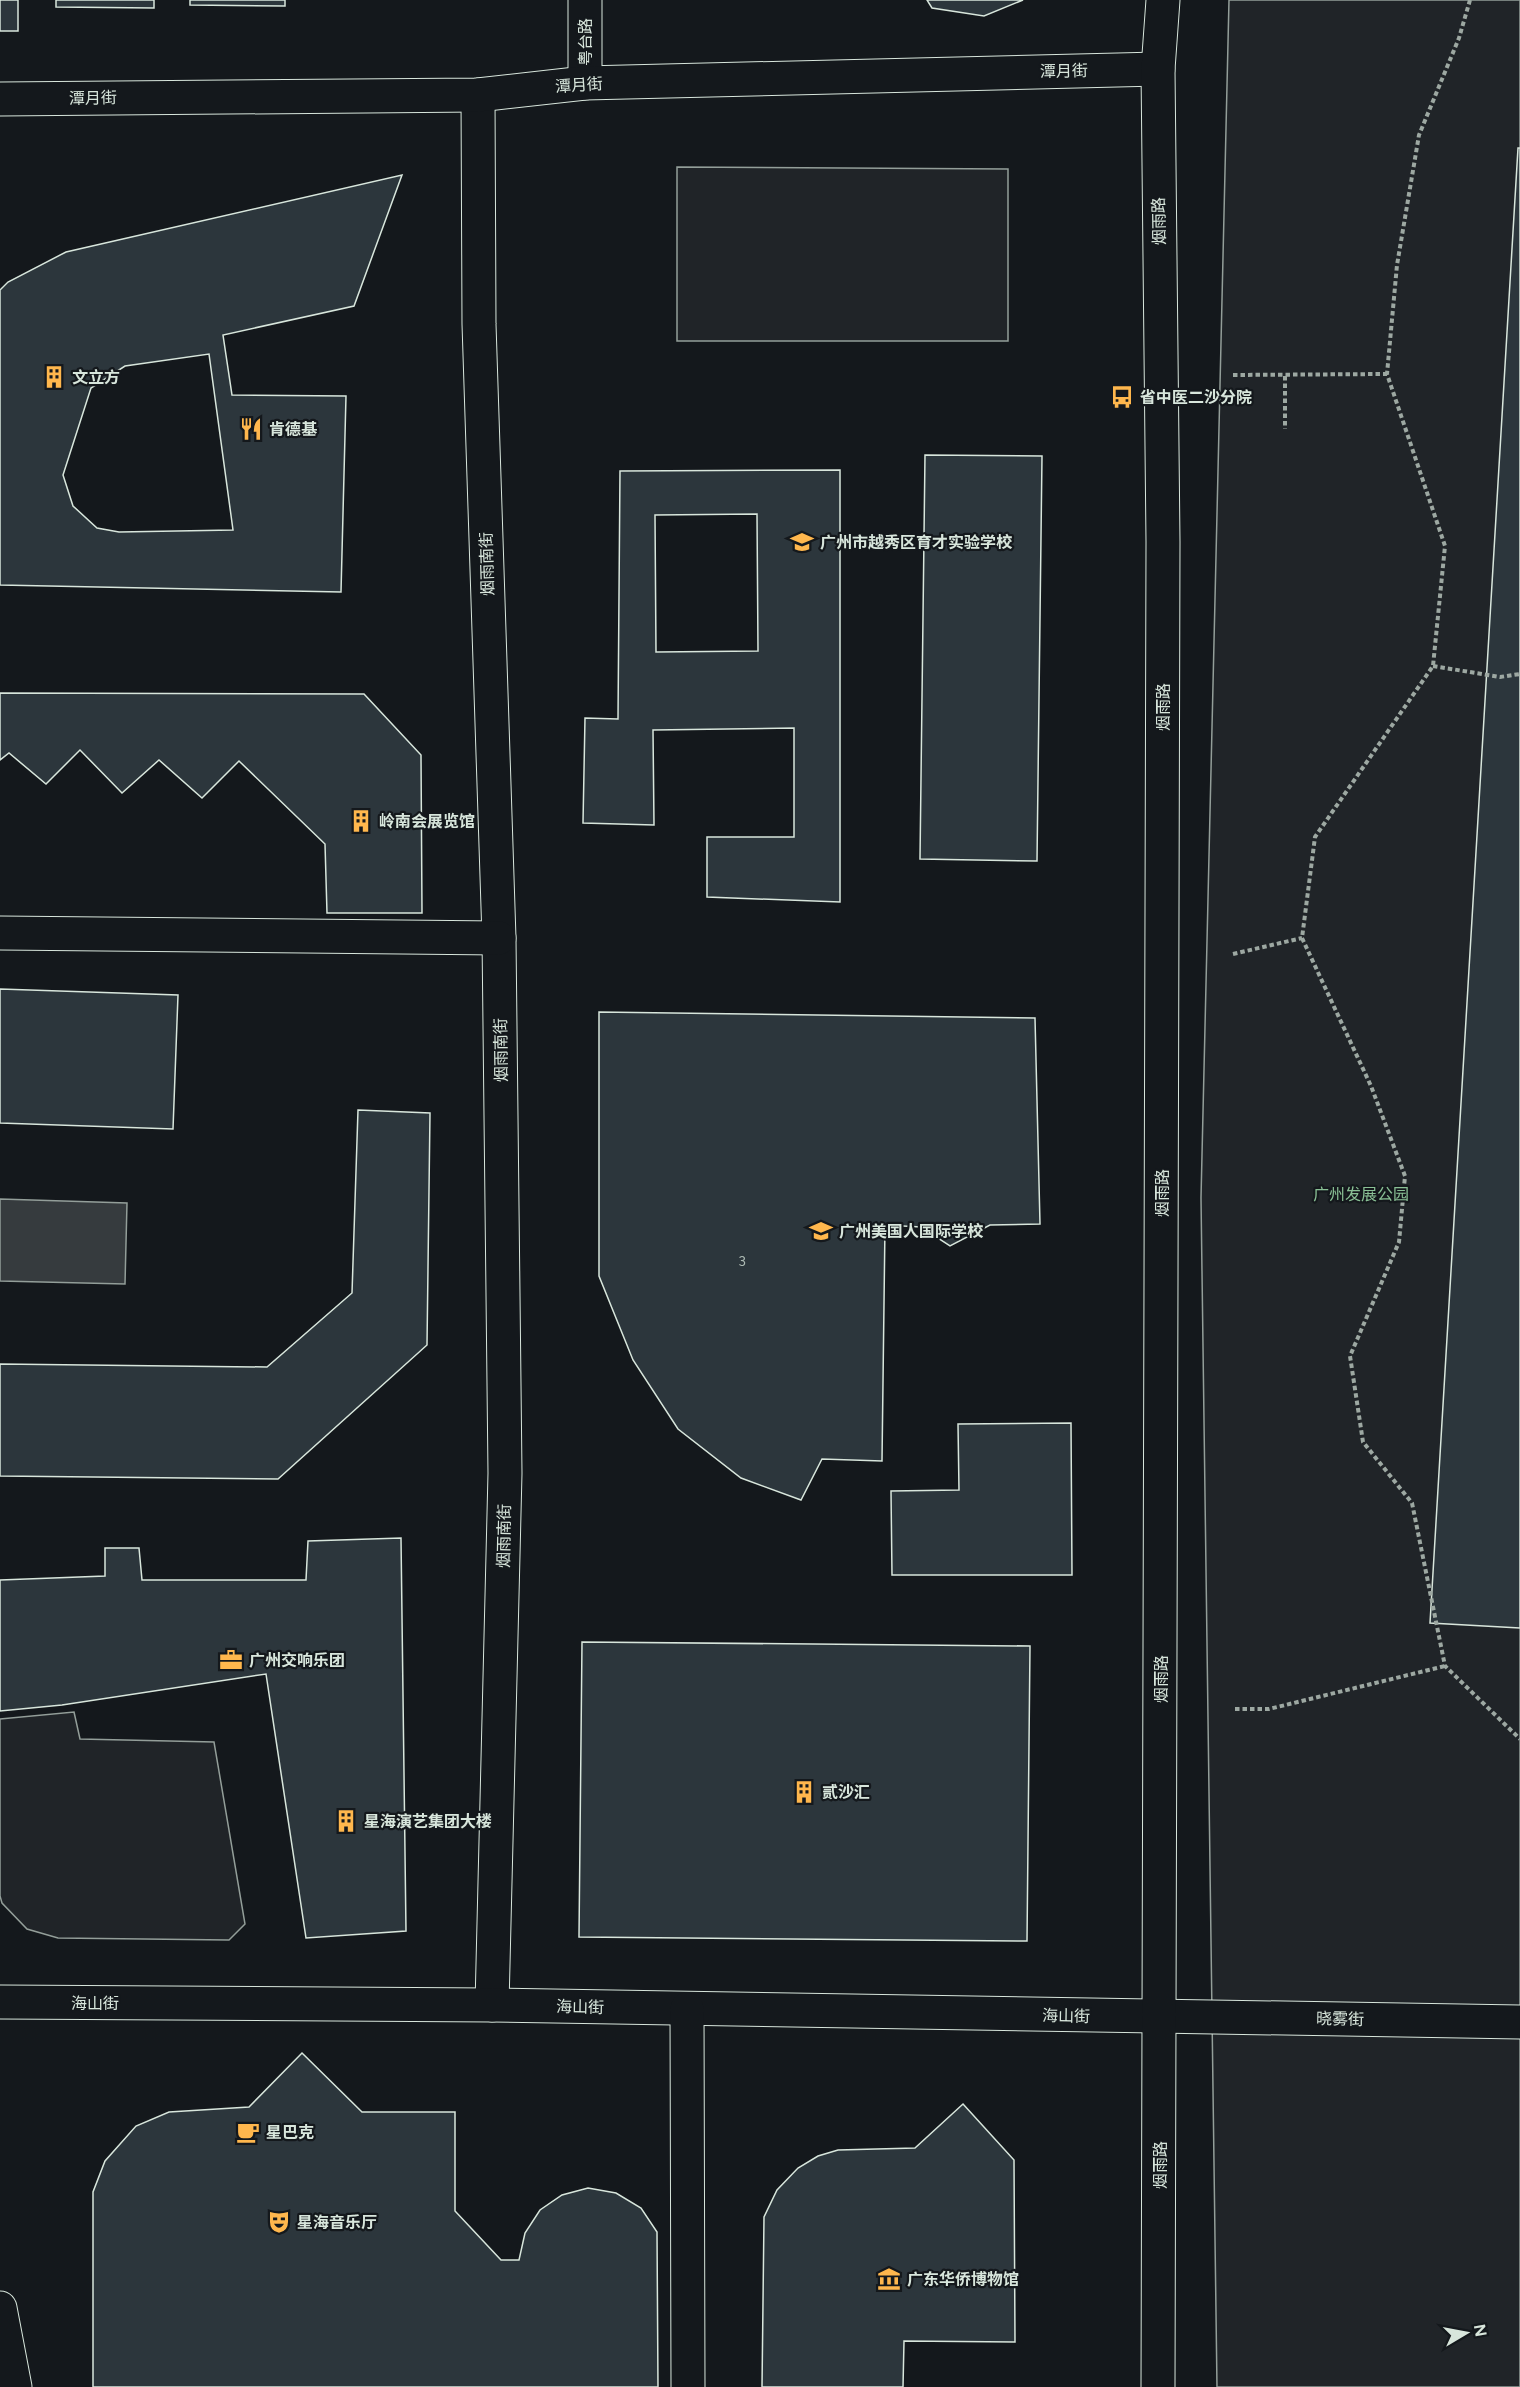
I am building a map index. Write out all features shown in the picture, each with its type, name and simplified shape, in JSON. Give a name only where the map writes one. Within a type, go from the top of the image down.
[{"type":"street","name":"粤台路","points":[[585,0],[585,83]]},
{"type":"street","name":"烟雨路","points":[[1158,2387],[1161,2017],[1163,542],[1158,69],[1163,0]]},
{"type":"street","name":"潭月街","points":[[0,99],[478,94],[585,83],[1158,69]]},
{"type":"street","name":"烟雨南街","points":[[478,94],[479,324],[499,939],[505,1473],[492,2005]]},
{"type":"street","points":[[0,933],[499,939]]},
{"type":"street","name":"海山街","points":[[0,2002],[492,2005],[1161,2017]]},
{"type":"street","points":[[687,2009],[688,2387]]},
{"type":"street","name":"晓雾街","points":[[1161,2017],[1520,2022]]},
{"type":"street","points":[[0,2308],[15,2387]]},
{"type":"path","points":[[1470,0],[1459,38],[1419,135],[1397,265],[1387,374],[1445,546],[1433,666],[1316,837],[1302,938],[1371,1086],[1406,1176],[1399,1242],[1350,1356],[1364,1442],[1412,1503],[1445,1666],[1520,1738]]},
{"type":"path","points":[[1233,375],[1387,374]]},
{"type":"path","points":[[1285,376],[1285,429]]},
{"type":"path","points":[[1433,666],[1500,677],[1520,674]]},
{"type":"path","points":[[1233,954],[1302,938]]},
{"type":"path","points":[[1235,1709],[1269,1710],[1445,1666]]},
{"type":"green space","name":"广州发展公园","points":[[1229,0],[1520,0],[1520,2387],[1217,2387],[1201,1198]]},
{"type":"green space","points":[[677,167],[1008,169],[1008,341],[677,341]]},
{"type":"green space","points":[[74,1712],[80,1739],[214,1742],[245,1924],[229,1940],[58,1938],[27,1929],[2,1903],[0,1896],[0,1719]]},
{"type":"shaded area","points":[[0,1199],[127,1203],[125,1284],[0,1281]]},
{"type":"building","points":[[0,0],[18,0],[18,31],[0,31]]},
{"type":"building","points":[[56,0],[154,0],[154,8],[56,7]]},
{"type":"building","points":[[190,0],[285,0],[285,6],[190,5]]},
{"type":"building","points":[[927,0],[1023,0],[984,16],[932,8]]},
{"type":"building","points":[[1518,148],[1520,148],[1520,1628],[1430,1623]]},
{"type":"building","name":"文立方","points":[[402,175],[354,306],[223,335],[232,395],[346,396],[341,592],[0,585],[0,290],[8,282],[66,252]],"holes":[[[209,354],[233,530],[119,532],[97,528],[73,506],[63,475],[91,388],[125,366]]]},
{"type":"building","points":[[925,455],[1042,456],[1037,861],[920,859]]},
{"type":"building","points":[[840,470],[840,902],[707,897],[707,837],[794,837],[794,728],[653,730],[654,825],[583,823],[585,718],[618,719],[620,471]],"holes":[[[757,514],[758,651],[656,652],[655,515]]]},
{"type":"building","name":"岭南会展览馆","points":[[0,693],[364,694],[421,755],[422,913],[327,913],[325,844],[239,761],[202,798],[159,760],[122,793],[80,750],[46,784],[9,753],[0,760]]},
{"type":"building","points":[[0,989],[178,995],[173,1129],[0,1123]]},
{"type":"building","points":[[599,1012],[1035,1018],[1040,1224],[990,1225],[950,1246],[921,1227],[885,1225],[882,1461],[822,1459],[801,1500],[741,1478],[678,1429],[633,1360],[599,1276]]},
{"type":"building","points":[[358,1110],[430,1113],[427,1345],[278,1479],[0,1476],[0,1364],[267,1367],[352,1293]]},
{"type":"building","points":[[1071,1423],[1072,1575],[892,1575],[891,1491],[959,1490],[958,1424]]},
{"type":"building","name":"星海演艺集团大楼","points":[[401,1538],[406,1931],[306,1938],[266,1674],[62,1705],[0,1711],[0,1580],[105,1576],[105,1548],[139,1548],[142,1580],[306,1580],[308,1541]]},
{"type":"building","name":"贰沙汇","points":[[582,1642],[1030,1646],[1027,1941],[579,1937]]},
{"type":"building","name":"星海音乐厅","points":[[302,2053],[362,2112],[455,2112],[455,2211],[501,2260],[519,2260],[525,2233],[540,2210],[562,2195],[588,2188],[616,2193],[641,2208],[657,2232],[658,2387],[93,2387],[93,2192],[105,2161],[136,2126],[169,2112],[249,2107]]},
{"type":"building","name":"广东华侨博物馆","points":[[963,2104],[1014,2160],[1015,2342],[904,2341],[903,2387],[762,2387],[764,2217],[777,2190],[798,2168],[818,2156],[838,2150],[915,2148]]},
{"type":"place","name":"文立方","points":[[54,377]]},
{"type":"place","name":"省中医二沙分院","points":[[1122,397]]},
{"type":"place","name":"肯德基","points":[[251,429]]},
{"type":"place","name":"广州市越秀区育才实验学校","points":[[802,542]]},
{"type":"place","name":"岭南会展览馆","points":[[361,821]]},
{"type":"place","name":"广州美国人国际学校","points":[[821,1231]]},
{"type":"place","name":"广州交响乐团","points":[[231,1660]]},
{"type":"place","name":"贰沙汇","points":[[804,1792]]},
{"type":"place","name":"星海演艺集团大楼","points":[[346,1821]]},
{"type":"place","name":"星巴克","points":[[248,2132]]},
{"type":"place","name":"星海音乐厅","points":[[279,2222]]},
{"type":"place","name":"广东华侨博物馆","points":[[889,2279]]}]
